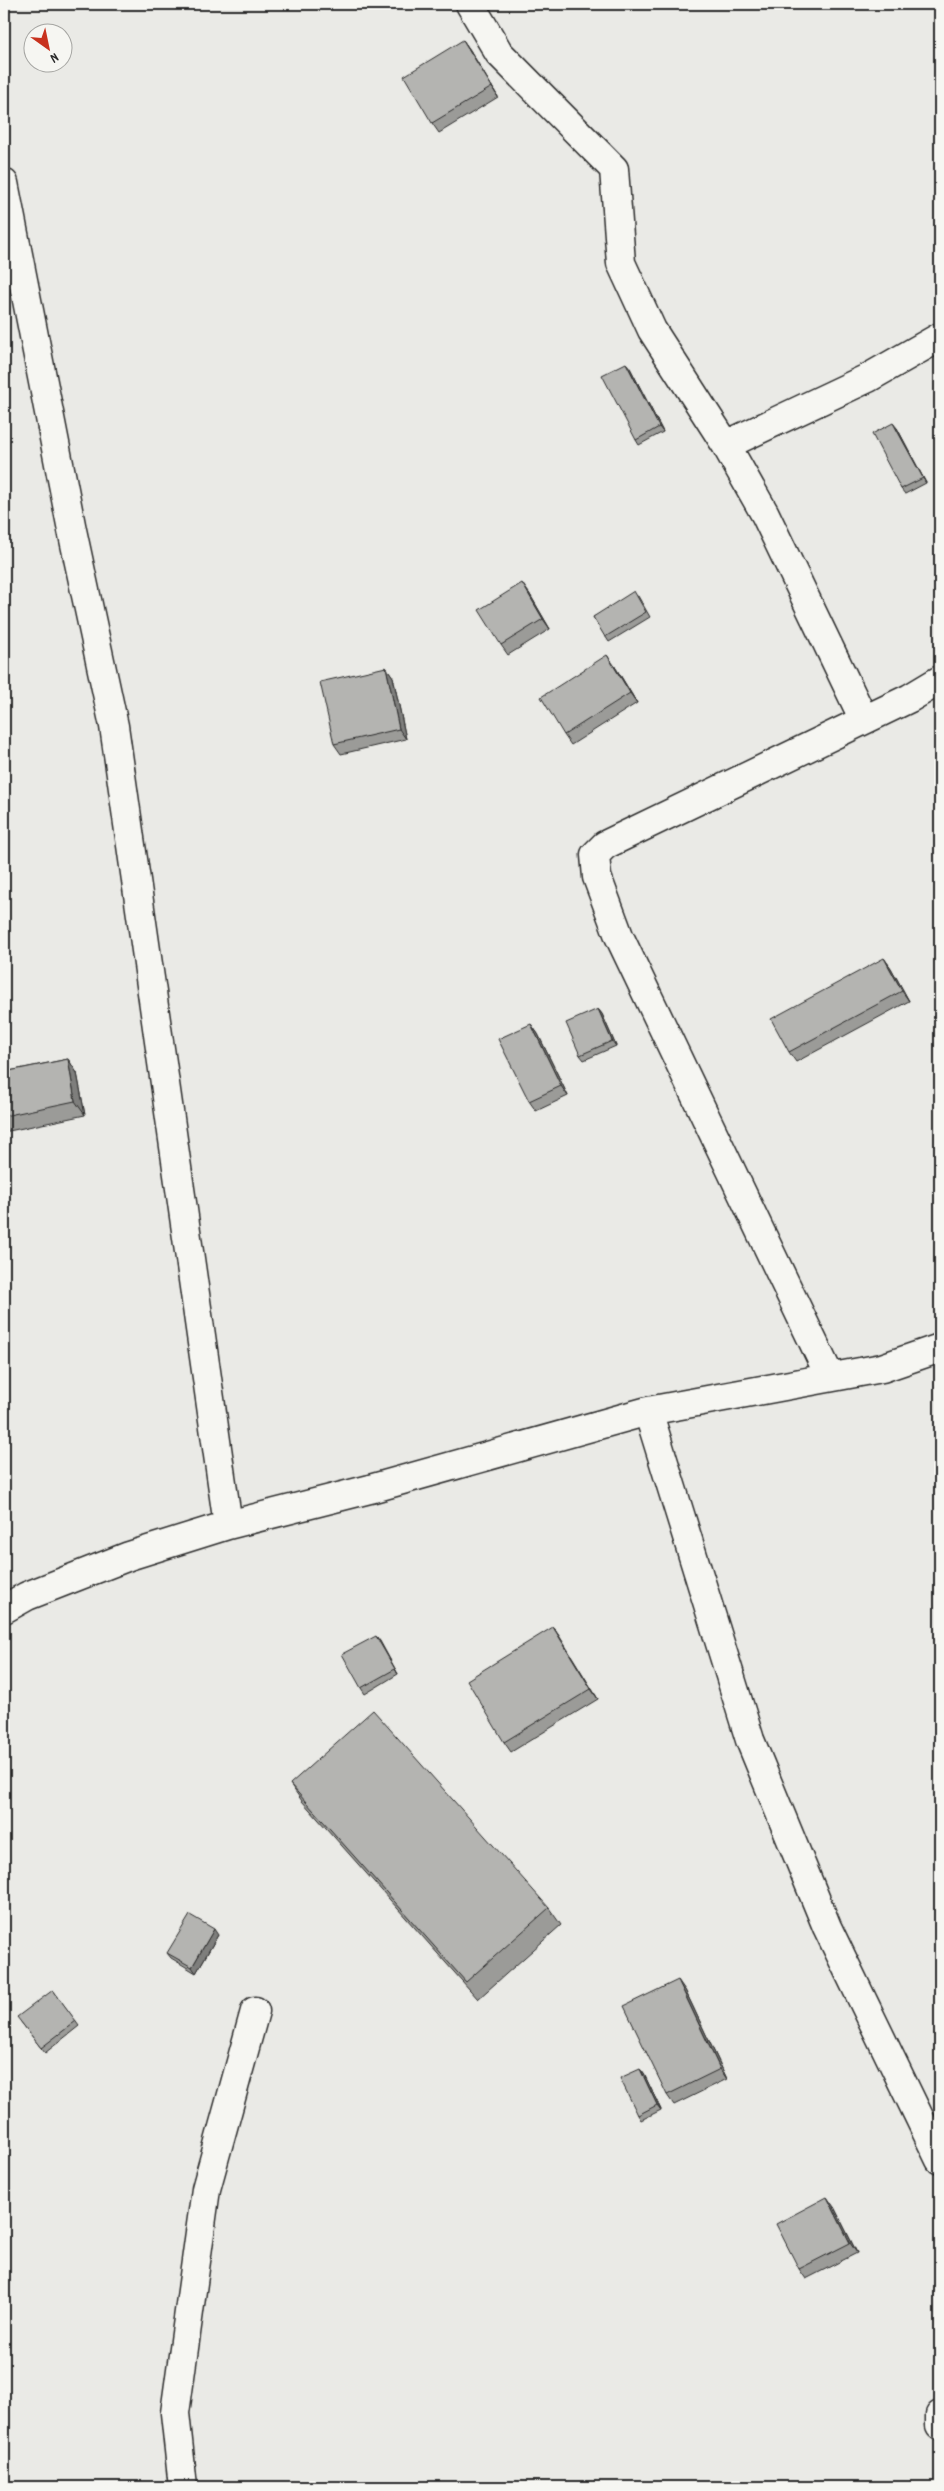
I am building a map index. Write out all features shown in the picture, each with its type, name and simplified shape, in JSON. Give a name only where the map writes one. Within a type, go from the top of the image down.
[{"type":"street","points":[[470,4],[499,53],[614,170],[621,263],[652,330],[726,445],[765,514],[864,720]]},
{"type":"street","points":[[4,183],[72,530],[114,726],[151,970],[228,1525]]},
{"type":"street","points":[[726,445],[868,378],[940,337]]},
{"type":"street","points":[[830,1377],[619,936],[597,877],[595,855],[605,845],[910,698],[940,680]]},
{"type":"street","points":[[4,1609],[27,1596],[129,1556],[228,1525],[370,1489],[648,1411],[882,1368],[940,1348]]},
{"type":"street","points":[[648,1411],[750,1740],[827,1927],[940,2160]]},
{"type":"street","points":[[183,2487],[174,2413],[206,2189],[255,2011]]},
{"type":"street","points":[[940,2415],[940,2425]]},
{"type":"building","points":[[463,40],[492,87],[432,123],[404,76]]},
{"type":"building","points":[[626,363],[659,427],[636,440],[602,375]]},
{"type":"building","points":[[893,423],[923,478],[901,489],[872,434]]},
{"type":"building","points":[[522,583],[543,619],[501,645],[479,610]]},
{"type":"building","points":[[634,591],[646,612],[605,637],[593,617]]},
{"type":"building","points":[[607,655],[630,693],[564,735],[541,697]]},
{"type":"building","points":[[386,667],[399,729],[334,744],[320,682]]},
{"type":"building","points":[[884,958],[902,991],[789,1052],[771,1019]]},
{"type":"building","points":[[598,1009],[612,1041],[580,1055],[566,1023]]},
{"type":"building","points":[[531,1024],[561,1086],[529,1101],[498,1039]]},
{"type":"building","points":[[68,1059],[75,1101],[4,1116],[4,1072]]},
{"type":"building","points":[[553,1627],[591,1689],[504,1742],[467,1680]]},
{"type":"building","points":[[376,1636],[395,1669],[361,1688],[342,1654]]},
{"type":"building","points":[[373,1710],[549,1908],[466,1982],[290,1784]]},
{"type":"building","points":[[190,1915],[214,1929],[192,1967],[167,1953]]},
{"type":"building","points":[[678,1980],[720,2069],[667,2095],[624,2006]]},
{"type":"building","points":[[53,1990],[76,2021],[41,2048],[17,2017]]},
{"type":"building","points":[[640,2069],[657,2105],[638,2115],[620,2078]]},
{"type":"building","points":[[827,2197],[850,2243],[799,2269],[776,2224]]}]
